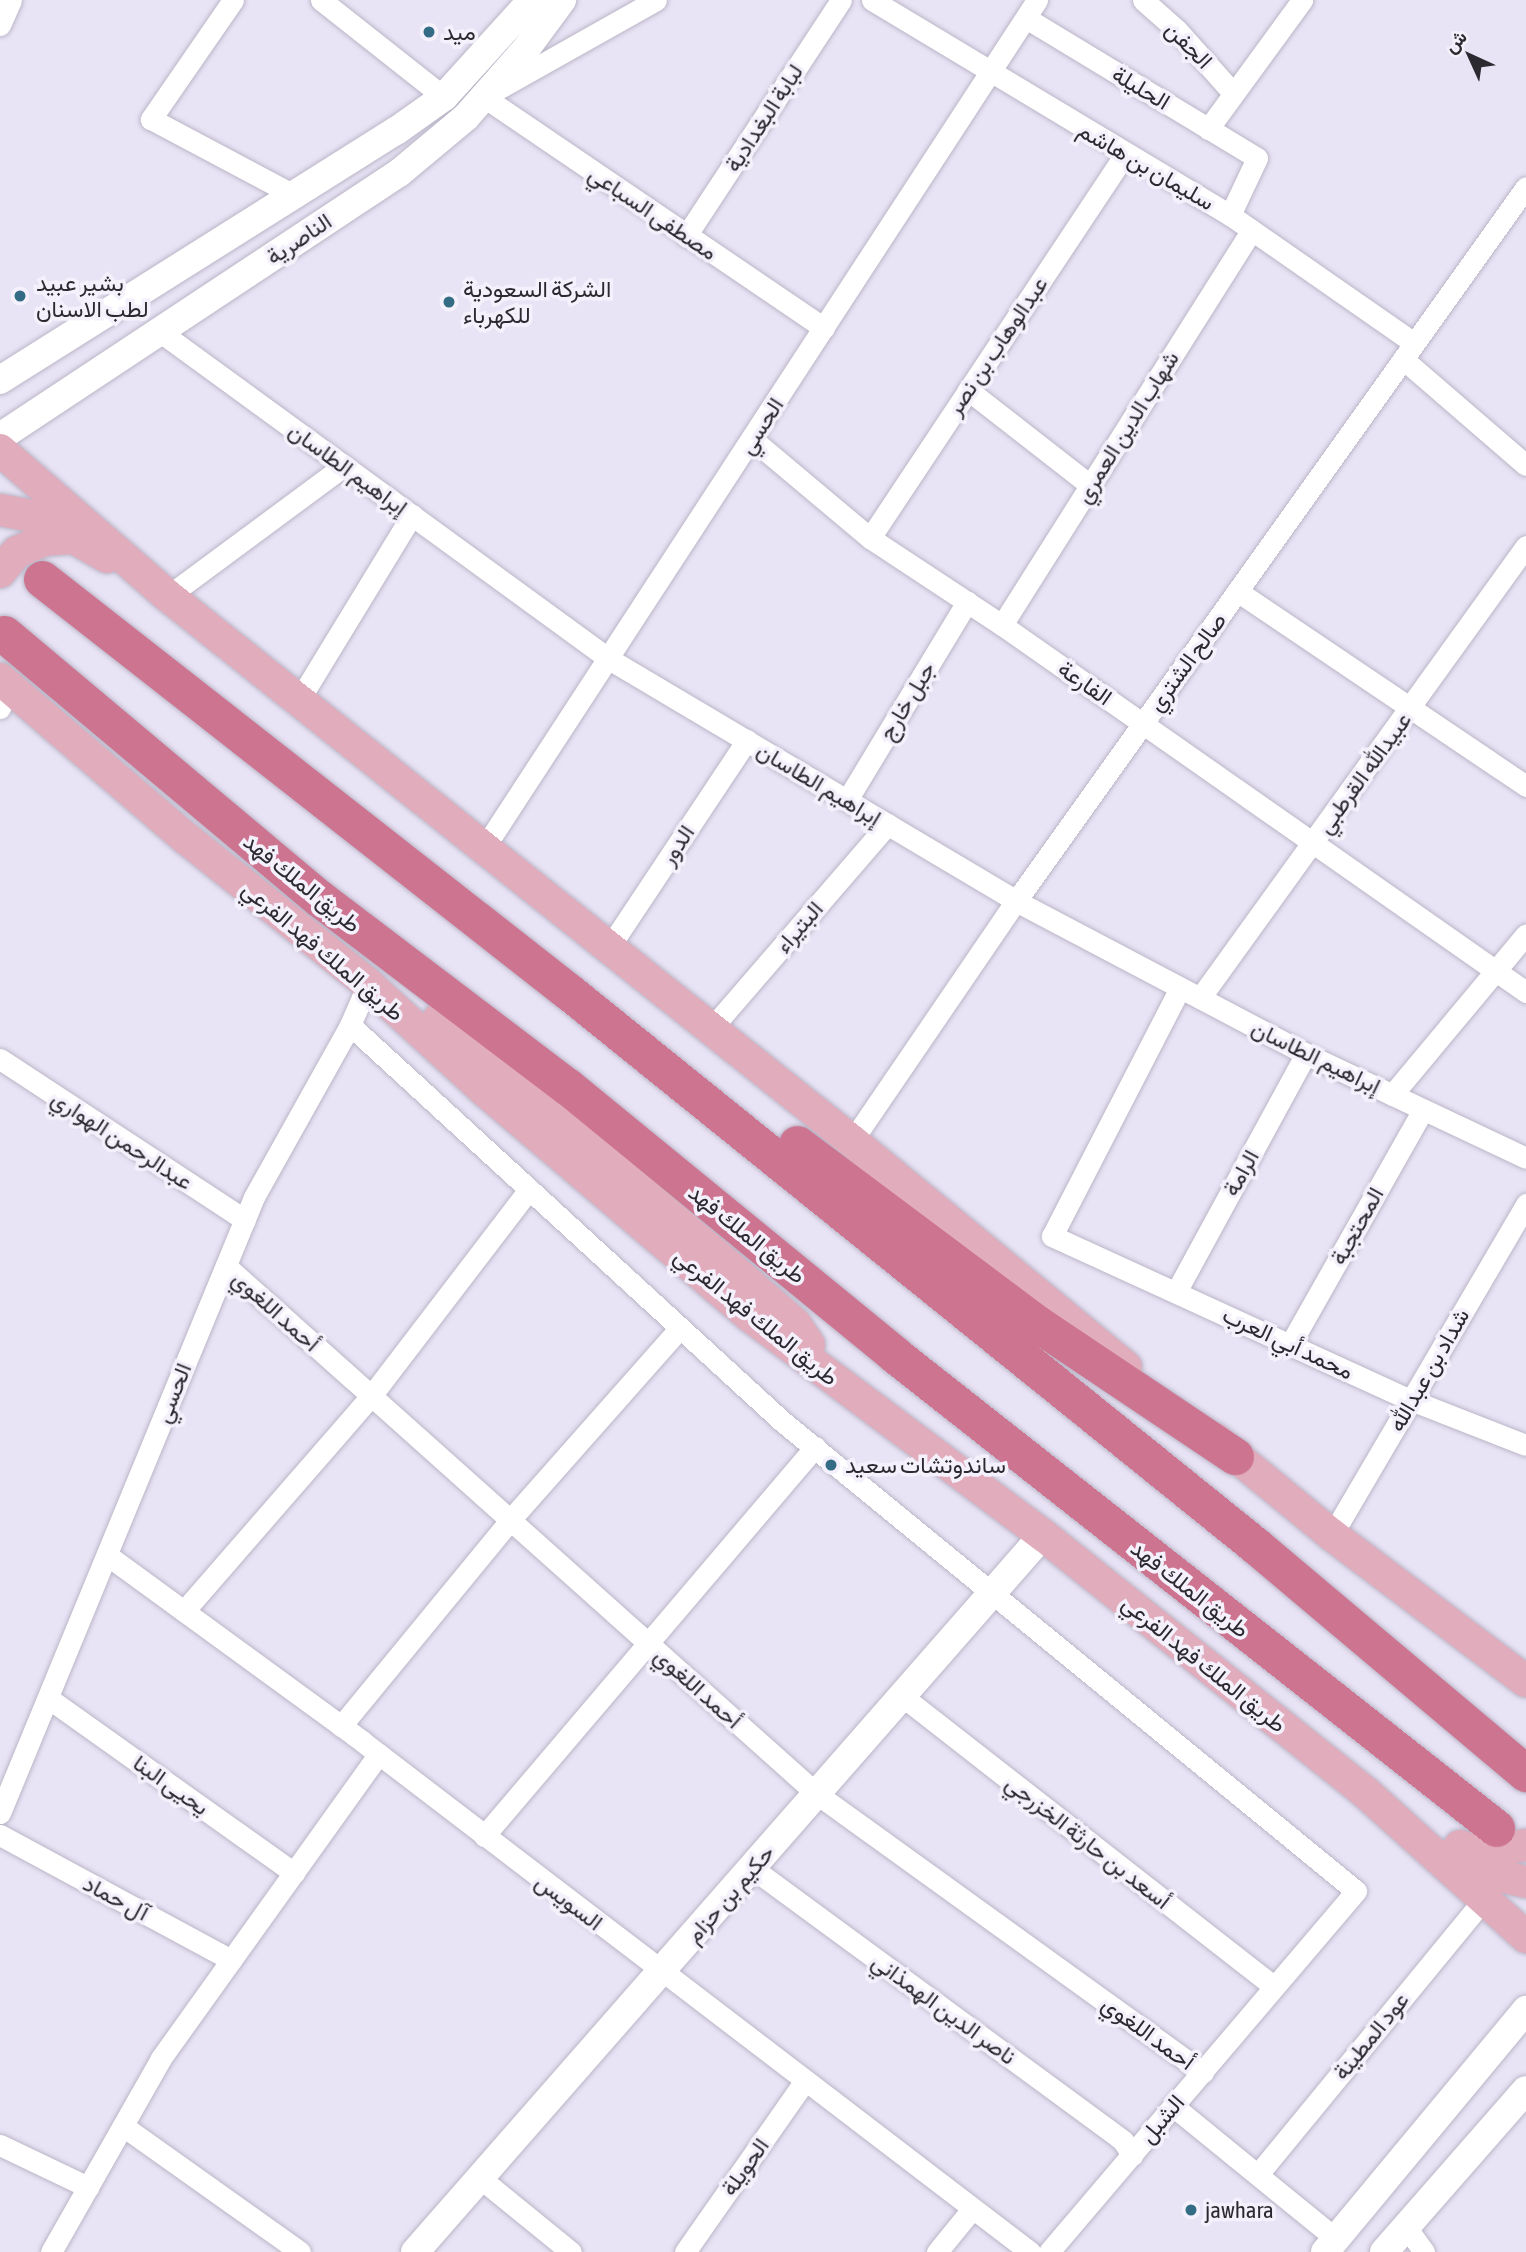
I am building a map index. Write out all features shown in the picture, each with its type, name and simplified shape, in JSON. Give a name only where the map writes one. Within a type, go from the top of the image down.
[{"type":"highway","points":[[42,579],[569,992],[1256,1546],[1526,1773]]},
{"type":"highway","name":"طريق الملك فهد","points":[[3,675],[320,900],[568,1087],[906,1364],[1511,1836]]},
{"type":"highway","points":[[569,992],[612,999],[870,1200],[1039,1325],[1235,1456]]},
{"type":"main road","name":"الناصرية","points":[[0,380],[40,352],[296,196],[444,97],[532,0]]},
{"type":"main road","name":"الناصرية","points":[[0,437],[399,173],[484,97],[562,0]]},
{"type":"main road","points":[[0,450],[151,581],[482,851],[852,1141],[1332,1535],[1526,1680]]},
{"type":"main road","points":[[0,510],[70,523],[151,581]]},
{"type":"main road","points":[[0,572],[17,552],[44,540],[74,538],[151,581]]},
{"type":"main road","name":"طريق الملك فهد الفرعي","points":[[3,675],[33,708],[368,984],[484,1089],[836,1384],[1043,1535],[1365,1791],[1526,1937]]},
{"type":"main road","points":[[320,900],[399,987],[795,1324],[836,1384]]},
{"type":"main road","name":"حكيم بن حزام","points":[[415,2252],[1043,1535]]},
{"type":"main road","points":[[1496,1657],[1526,1687]]},
{"type":"main road","points":[[1496,1657],[1526,1693]]},
{"type":"main road","points":[[1365,1791],[1467,1851],[1498,1853],[1511,1836]]},
{"type":"main road","points":[[1365,1791],[1470,1866],[1526,1882]]},
{"type":"main road","points":[[1330,2245],[1526,2010]]},
{"type":"main road","points":[[1384,2252],[1515,2111],[1526,2090]]},
{"type":"street","points":[[233,0],[151,119],[296,196]]},
{"type":"street","points":[[321,0],[444,97]]},
{"type":"street","points":[[484,97],[656,0]]},
{"type":"street","name":"لبابة البغدادية","points":[[686,236],[841,0]]},
{"type":"street","name":"سليمان بن هاشم","points":[[872,0],[989,74],[1252,230],[1408,351],[1526,465]]},
{"type":"street","name":"الجفن","points":[[1143,0],[1177,30],[1232,92]]},
{"type":"street","points":[[1208,129],[1232,92],[1301,0]]},
{"type":"street","name":"الحسي","points":[[482,851],[989,74],[1029,6]]},
{"type":"street","name":"الحليلة","points":[[1029,6],[1208,129],[1256,158],[1230,215]]},
{"type":"street","name":"مصطفى السباعي","points":[[484,97],[824,328]]},
{"type":"street","name":"عبدالوهاب بن نصر","points":[[870,538],[1125,154]]},
{"type":"street","name":"صالح الشتري","points":[[852,1141],[1016,901],[1408,351],[1524,194]]},
{"type":"street","name":"شهاب الدين العمري","points":[[1002,625],[1252,230]]},
{"type":"street","name":"إبراهيم الطاسان","points":[[159,331],[609,659],[1016,901],[1306,1054],[1526,1158]]},
{"type":"street","points":[[0,368],[40,352]]},
{"type":"street","points":[[968,390],[1090,485]]},
{"type":"street","name":"الفارعة","points":[[752,439],[870,538],[1002,625],[1312,845],[1526,992]]},
{"type":"street","points":[[151,581],[344,466]]},
{"type":"street","points":[[299,700],[412,515]]},
{"type":"street","name":"عبيدالله القرطبي","points":[[1199,998],[1412,709],[1526,547]]},
{"type":"street","points":[[1237,591],[1526,786]]},
{"type":"street","name":"جبل خارج","points":[[847,800],[967,602]]},
{"type":"street","name":"الدور","points":[[608,949],[747,740]]},
{"type":"street","name":"البتيراء","points":[[710,1030],[888,824]]},
{"type":"street","points":[[1392,1095],[1526,934]]},
{"type":"street","name":"الحسي","points":[[0,1813],[245,1220],[350,1025],[368,984]]},
{"type":"street","name":"محمد أبي العرب","points":[[1180,988],[1052,1236],[1412,1400],[1526,1445]]},
{"type":"street","points":[[350,1025],[680,1328],[815,1447],[993,1593]]},
{"type":"street","name":"الرامة","points":[[1176,1292],[1306,1054]]},
{"type":"street","name":"عبدالرحمن الهواري","points":[[0,1059],[245,1220]]},
{"type":"street","name":"المحتجبة","points":[[1291,1343],[1423,1110]]},
{"type":"street","points":[[184,1611],[371,1396],[529,1189]]},
{"type":"street","name":"شداد بن عبدالله","points":[[1332,1535],[1526,1204]]},
{"type":"street","name":"أحمد اللغوي","points":[[226,1266],[817,1794],[1203,2071]]},
{"type":"street","points":[[341,1726],[510,1520],[680,1328]]},
{"type":"street","points":[[484,1836],[651,1646],[815,1447]]},
{"type":"street","name":"السويس","points":[[107,1555],[379,1754],[804,2082],[1030,2252]]},
{"type":"street","name":"الشبل","points":[[993,1593],[1356,1891],[1049,2252]]},
{"type":"street","name":"أسعد بن حارثة الخزرجي","points":[[902,1696],[1274,1987]]},
{"type":"street","name":"يحيى البنا","points":[[48,1698],[294,1873]]},
{"type":"street","points":[[51,2252],[161,2058],[379,1754]]},
{"type":"street","name":"آل حماد","points":[[0,1835],[232,1960]]},
{"type":"street","name":"ناصر الدين الهمذاني","points":[[752,1868],[1123,2141],[1132,2155]]},
{"type":"street","name":"عود المطينة","points":[[1259,2173],[1484,1899]]},
{"type":"street","name":"الحويلة","points":[[685,2252],[804,2082]]},
{"type":"street","points":[[1173,2106],[1259,2173],[1330,2245]]},
{"type":"street","points":[[123,2126],[300,2252]]},
{"type":"street","points":[[0,2145],[88,2187]]},
{"type":"street","points":[[480,2178],[571,2252]]},
{"type":"street","points":[[937,2252],[972,2209]]},
{"type":"street","points":[[1406,2227],[1424,2252]]},
{"type":"place","name":"ميد","points":[[429,32]]},
{"type":"place","name":"بشير عبيد لطب الاسنان","points":[[20,296]]},
{"type":"place","name":"الشركة السعودية للكهرباء","points":[[449,302]]},
{"type":"place","name":"ساندوتشات سعيد","points":[[831,1465]]},
{"type":"place","name":"jawhara","points":[[1191,2210]]}]
